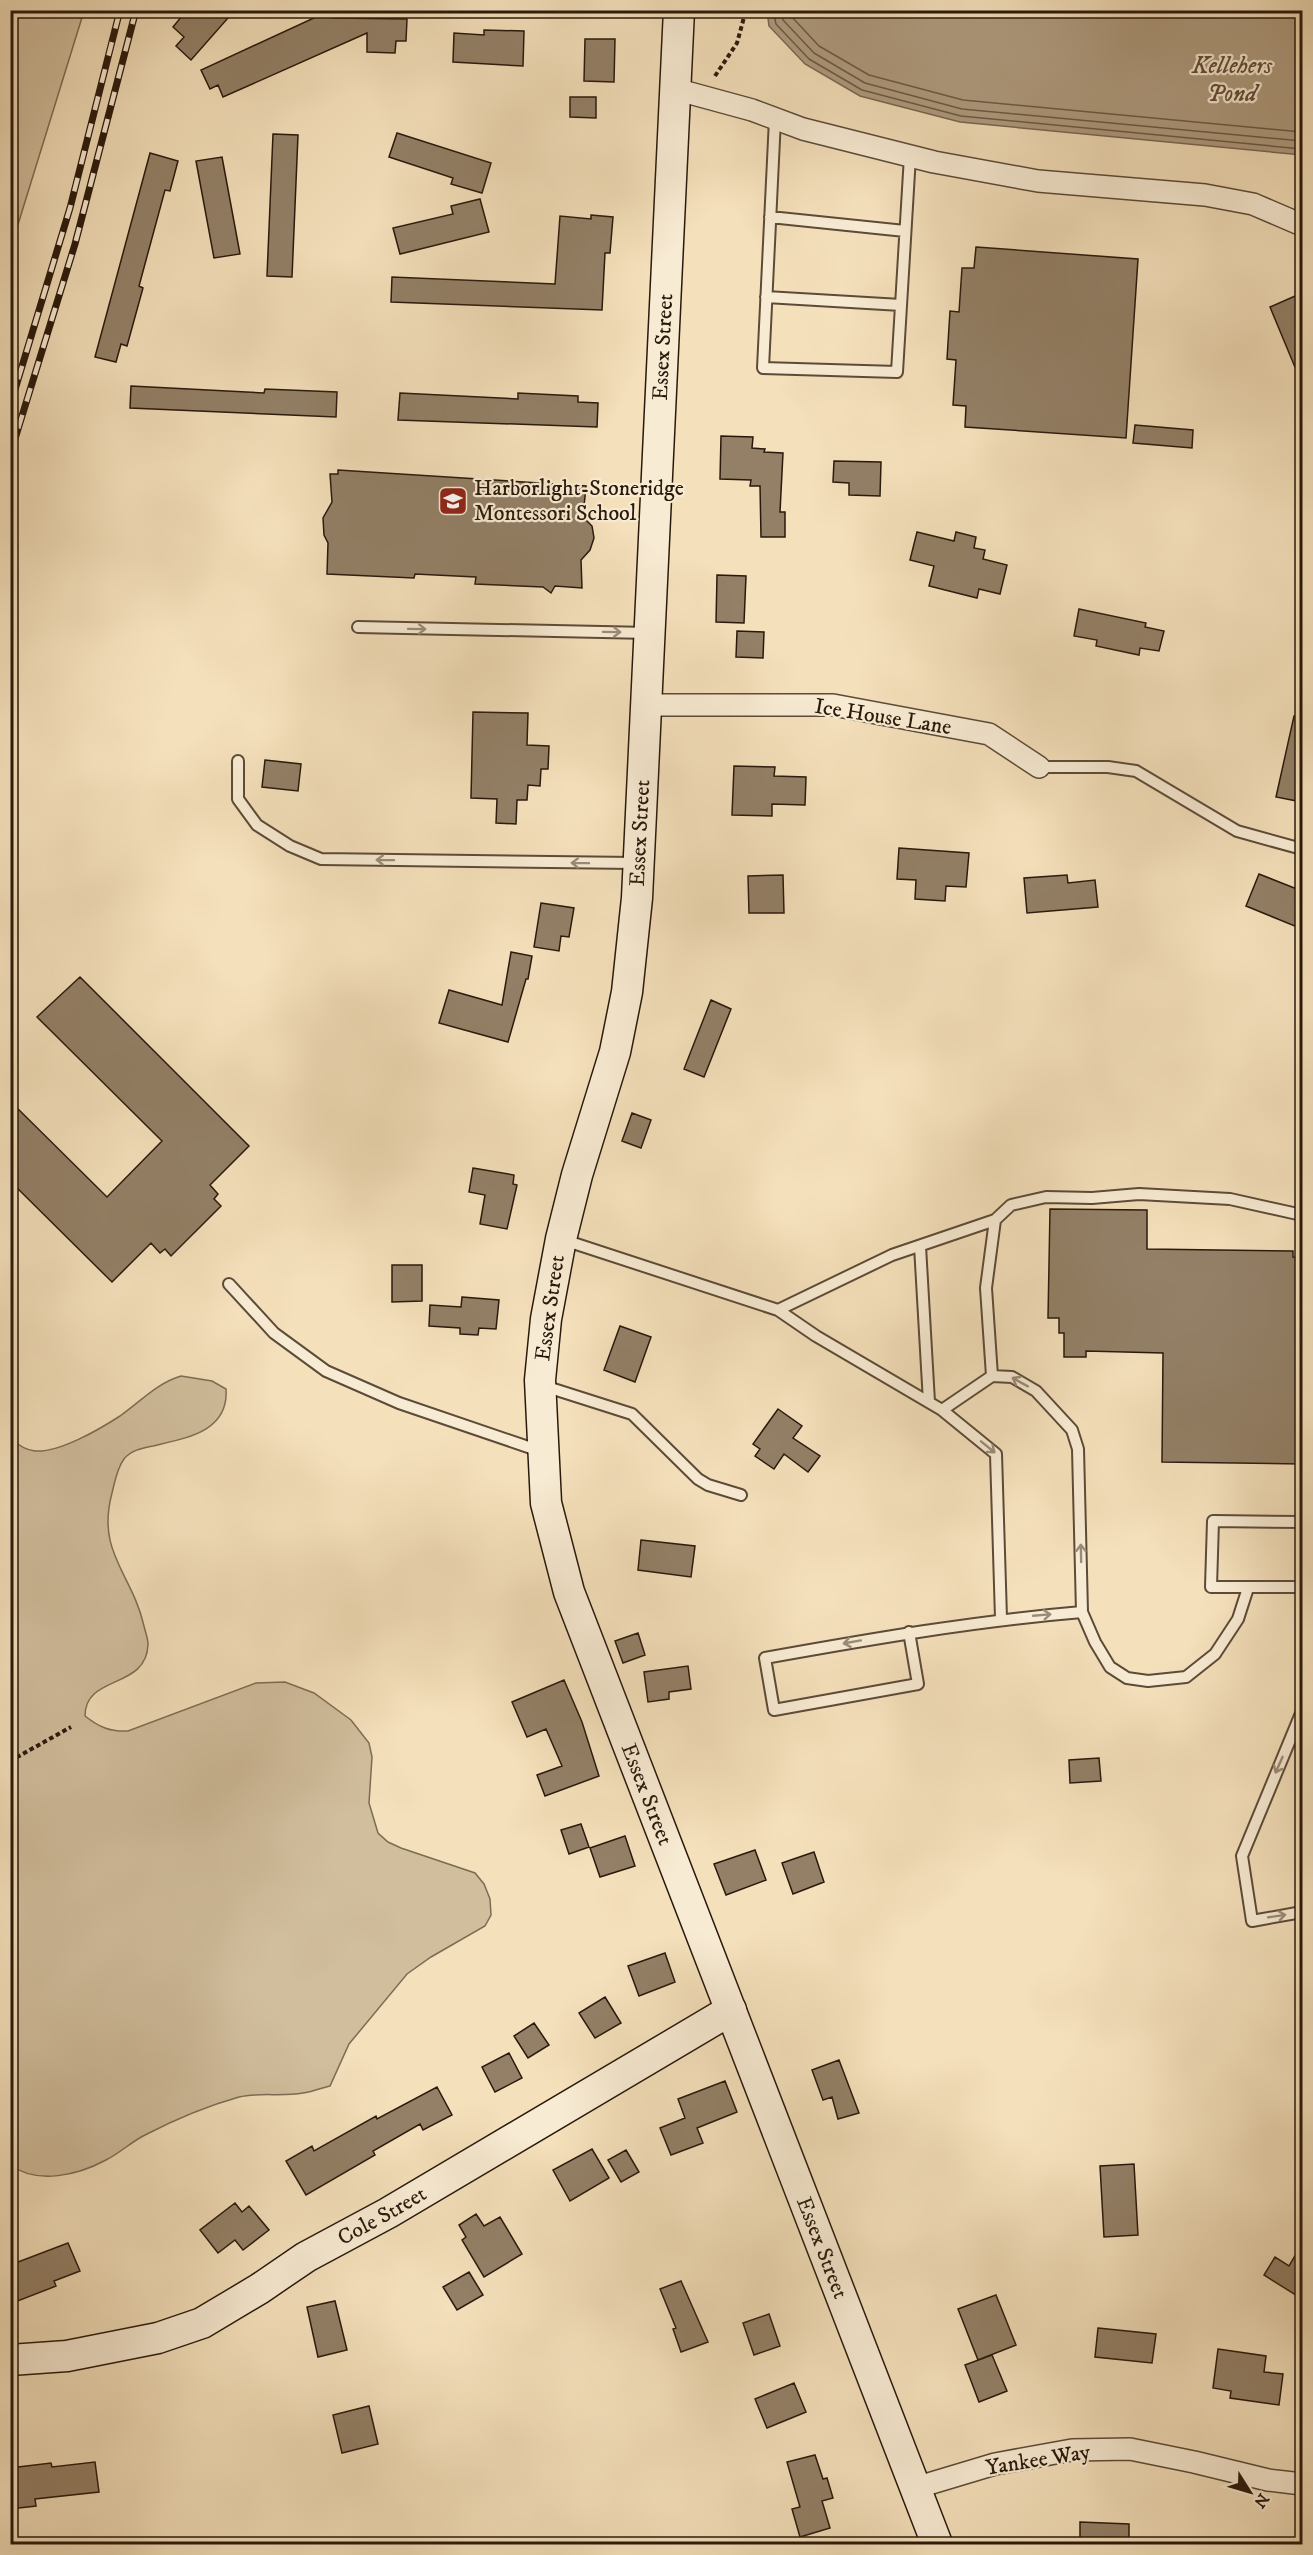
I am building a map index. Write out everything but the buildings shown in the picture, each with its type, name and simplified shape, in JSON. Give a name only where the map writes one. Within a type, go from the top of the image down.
[{"type":"main road","name":"Essex Street","points":[[679,10],[688,93],[650,633],[639,863],[627,992],[615,1052],[577,1175],[561,1239],[546,1319],[540,1385],[546,1503],[569,1592],[938,2544]]},
{"type":"main road","name":"Cole Street","points":[[10,2360],[67,2356],[147,2340],[202,2323],[259,2289],[306,2257],[388,2213],[731,2010]]},
{"type":"street","points":[[688,93],[775,118],[803,129],[910,156],[1038,181],[1205,195],[1253,204],[1302,225]]},
{"type":"street","name":"Ice House Lane","points":[[646,705],[833,705],[989,734],[1039,767]]},
{"type":"street","name":"Yankee Way","points":[[915,2488],[994,2464],[1072,2450],[1130,2449],[1268,2480],[1302,2484]]},
{"type":"lane","points":[[775,118],[763,368],[897,372],[910,156]]},
{"type":"lane","points":[[770,217],[905,231]]},
{"type":"lane","points":[[766,297],[901,305]]},
{"type":"lane","points":[[358,627],[650,633]]},
{"type":"lane","points":[[238,761],[238,799],[257,825],[290,846],[321,859],[639,863]]},
{"type":"lane","points":[[1039,767],[1108,766],[1136,771],[1238,831],[1302,849]]},
{"type":"lane","points":[[778,1310],[892,1255],[995,1220],[1011,1204],[1046,1197],[1092,1198],[1139,1194],[1230,1199],[1302,1215]]},
{"type":"lane","points":[[992,1376],[986,1288],[995,1220]]},
{"type":"lane","points":[[561,1239],[778,1310],[816,1336],[942,1410],[996,1454],[1001,1618]]},
{"type":"lane","points":[[920,1246],[929,1402]]},
{"type":"lane","points":[[229,1284],[274,1333],[327,1371],[399,1403],[542,1452]]},
{"type":"lane","points":[[942,1410],[992,1376],[1012,1377],[1036,1391],[1072,1430],[1078,1449],[1082,1612],[1095,1642],[1110,1667],[1127,1678],[1148,1681],[1186,1677],[1215,1654],[1238,1619],[1248,1588]]},
{"type":"lane","points":[[540,1385],[632,1414],[698,1479],[708,1485],[741,1495]]},
{"type":"lane","points":[[1302,1522],[1213,1521],[1211,1587],[1302,1587]]},
{"type":"lane","points":[[909,1632],[918,1684],[774,1710],[765,1658],[909,1632],[1001,1618],[1082,1612]]},
{"type":"lane","points":[[1302,1712],[1242,1856],[1252,1921],[1302,1912]]},
{"type":"path","points":[[688,93],[737,43],[746,10]]},
{"type":"path","points":[[10,1761],[71,1727]]},
{"type":"shaded area","points":[[10,11],[84,11],[11,247]]},
{"type":"shaded area","points":[[181,1376],[212,1381],[226,1389],[225,1403],[213,1424],[203,1431],[179,1440],[134,1451],[124,1459],[120,1466],[108,1514],[109,1532],[112,1547],[139,1608],[148,1644],[145,1659],[138,1669],[95,1694],[88,1703],[85,1716],[105,1728],[128,1731],[256,1683],[285,1682],[314,1693],[351,1720],[369,1743],[372,1757],[369,1803],[378,1833],[388,1842],[401,1848],[475,1873],[484,1884],[490,1899],[491,1915],[485,1926],[431,1957],[407,1974],[349,2044],[330,2086],[295,2094],[239,2097],[167,2124],[106,2160],[83,2170],[58,2176],[33,2175],[10,2165],[11,1439],[28,1450],[35,1451],[45,1451],[67,1444],[112,1421],[156,1388]]},
{"type":"water","name":"Kellehers Pond","points":[[767,11],[1302,11],[1302,155],[960,122],[860,96],[805,64],[769,26]]},
{"type":"railway","points":[[10,406],[70,208],[120,10]]},
{"type":"railway","points":[[10,455],[75,244],[136,10]]},
{"type":"place","name":"Harborlight-Stoneridge Montessori School","points":[[453,501]]}]
